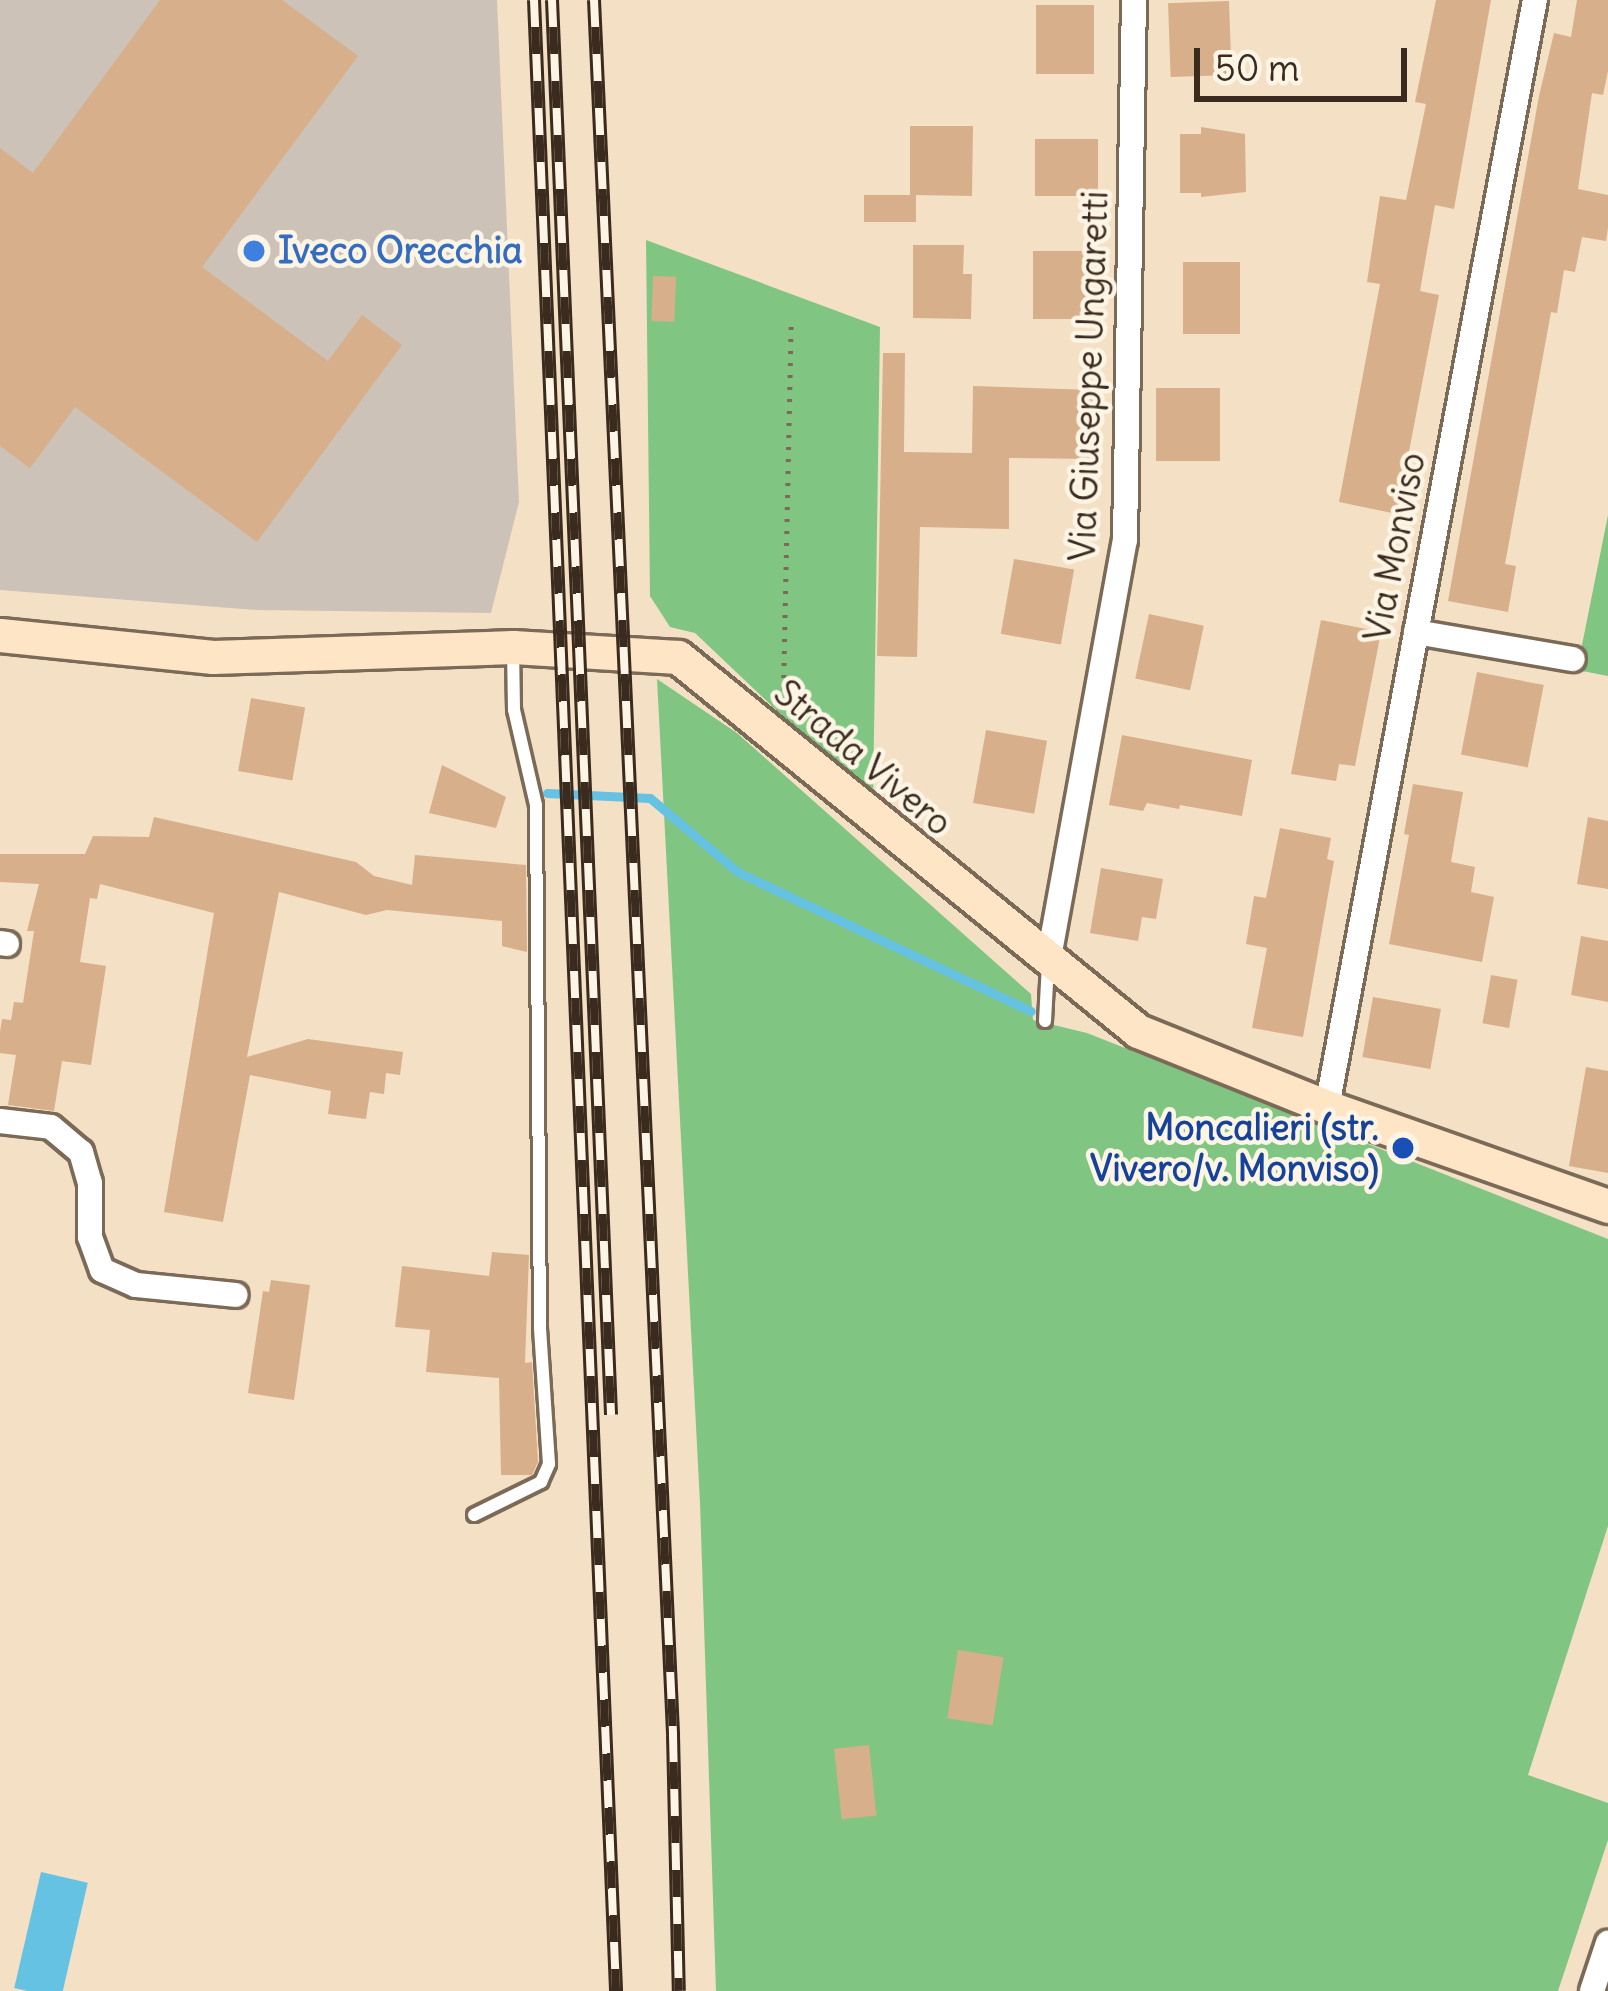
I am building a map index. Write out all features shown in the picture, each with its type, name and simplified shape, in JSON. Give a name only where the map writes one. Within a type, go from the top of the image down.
[{"type":"street","name":"Via Giuseppe Ungaretti","points":[[1048,963],[1125,539],[1134,0]]},
{"type":"street","name":"Via Monviso","points":[[1327,1107],[1535,0]]},
{"type":"street","points":[[1416,632],[1573,658]]},
{"type":"street","name":"Strada Vivero","points":[[0,635],[213,657],[512,647],[678,657],[1048,963],[1138,1031],[1327,1107],[1608,1206]]},
{"type":"street","points":[[0,1120],[51,1127],[81,1152],[90,1183],[91,1238],[102,1270],[136,1286],[236,1295]]},
{"type":"street","points":[[1592,1991],[1608,1943]]},
{"type":"lane","points":[[474,1515],[541,1482],[549,1464],[540,1328],[536,805],[514,710],[512,647]]},
{"type":"lane","points":[[1045,1021],[1048,963]]},
{"type":"path","points":[[783,742],[791,318]]},
{"type":"shaded area","name":"Iveco Orecchia","points":[[0,0],[497,0],[519,502],[491,613],[257,610],[0,590]]},
{"type":"green space","points":[[646,240],[880,327],[873,802],[695,633],[670,627],[650,596]]},
{"type":"green space","points":[[1608,515],[1608,676],[1577,670]]},
{"type":"green space","points":[[657,679],[737,733],[1031,994],[1033,1020],[1087,1033],[1608,1239],[1608,1526],[1528,1775],[1608,1803],[1608,1840],[1558,1991],[716,1991],[700,1503]]},
{"type":"water","points":[[41,1872],[88,1883],[63,1991],[14,1988]]},
{"type":"building","points":[[160,0],[282,0],[358,56],[202,267],[328,361],[362,315],[402,345],[257,542],[75,407],[30,468],[0,446],[0,148],[33,173]]},
{"type":"building","points":[[1436,0],[1491,0],[1454,209],[1435,205],[1420,291],[1439,295],[1397,514],[1339,502],[1380,284],[1367,282],[1380,196],[1406,200],[1426,104],[1415,102]]},
{"type":"building","points":[[1577,0],[1608,0],[1608,71],[1603,95],[1592,93],[1578,189],[1608,195],[1608,228],[1606,241],[1582,237],[1575,272],[1564,270],[1557,313],[1551,312],[1505,564],[1516,566],[1508,612],[1448,601],[1539,96],[1554,33],[1571,37]]},
{"type":"building","points":[[1229,1],[1232,75],[1171,77],[1168,3]]},
{"type":"building","points":[[1036,5],[1094,5],[1094,74],[1036,74]]},
{"type":"building","points":[[910,126],[973,126],[972,196],[916,195],[916,222],[864,222],[864,195],[910,195]]},
{"type":"building","points":[[1201,127],[1245,134],[1246,192],[1201,197],[1201,193],[1180,193],[1180,134],[1201,134]]},
{"type":"building","points":[[1035,139],[1098,139],[1098,196],[1035,196]]},
{"type":"building","points":[[913,245],[964,245],[963,274],[972,274],[971,319],[913,318]]},
{"type":"building","points":[[1033,251],[1091,251],[1091,319],[1033,319]]},
{"type":"building","points":[[1183,262],[1240,262],[1240,334],[1183,334]]},
{"type":"building","points":[[653,276],[676,277],[674,322],[651,321]]},
{"type":"building","points":[[883,353],[905,353],[904,452],[972,453],[973,386],[1093,390],[1093,459],[1009,458],[1009,529],[920,527],[917,657],[877,656]]},
{"type":"building","points":[[1156,388],[1220,388],[1220,461],[1156,461]]},
{"type":"building","points":[[1014,559],[1074,570],[1061,644],[1001,634]]},
{"type":"building","points":[[1149,614],[1204,626],[1190,690],[1135,679]]},
{"type":"building","points":[[1321,620],[1381,632],[1355,766],[1339,764],[1336,781],[1291,774]]},
{"type":"building","points":[[1477,672],[1544,685],[1528,767],[1461,754]]},
{"type":"building","points":[[251,698],[305,708],[292,780],[238,771]]},
{"type":"building","points":[[986,730],[1047,741],[1034,814],[973,803]]},
{"type":"building","points":[[1122,735],[1252,760],[1242,816],[1180,805],[1179,809],[1147,803],[1143,811],[1109,805]]},
{"type":"building","points":[[442,765],[506,797],[496,828],[429,813]]},
{"type":"building","points":[[1413,784],[1463,792],[1451,862],[1475,867],[1471,892],[1494,897],[1482,962],[1389,944],[1409,835],[1404,834]]},
{"type":"building","points":[[154,817],[356,862],[374,876],[412,885],[415,855],[526,865],[527,952],[502,946],[502,921],[387,910],[366,915],[279,892],[247,1057],[308,1039],[403,1052],[400,1075],[386,1073],[384,1094],[370,1092],[366,1119],[328,1114],[331,1091],[250,1075],[223,1222],[164,1212],[214,913],[100,884],[97,899],[90,898],[80,962],[106,966],[91,1065],[62,1061],[54,1111],[8,1105],[16,1055],[0,1053],[0,1032],[2,1019],[11,1020],[14,1002],[23,1003],[34,931],[27,931],[39,884],[0,882],[0,854],[85,854],[93,836],[149,837]]},
{"type":"building","points":[[1588,817],[1608,821],[1608,889],[1577,884]]},
{"type":"building","points":[[1280,828],[1331,838],[1327,859],[1334,861],[1303,1037],[1252,1028],[1267,948],[1246,944],[1254,896],[1266,898]]},
{"type":"building","points":[[1101,868],[1163,879],[1156,919],[1142,917],[1138,941],[1090,933]]},
{"type":"building","points":[[1581,936],[1608,941],[1608,1002],[1571,995]]},
{"type":"building","points":[[1491,975],[1518,980],[1509,1028],[1482,1023]]},
{"type":"building","points":[[1373,997],[1441,1009],[1430,1069],[1362,1057]]},
{"type":"building","points":[[1586,1067],[1608,1071],[1608,1173],[1569,1166]]},
{"type":"building","points":[[492,1252],[529,1255],[525,1363],[532,1362],[538,1462],[532,1475],[501,1475],[499,1378],[426,1372],[430,1330],[395,1327],[402,1266],[489,1276]]},
{"type":"building","points":[[271,1280],[310,1285],[294,1400],[248,1393],[263,1291],[269,1292]]},
{"type":"building","points":[[958,1650],[1003,1657],[993,1725],[947,1718]]},
{"type":"building","points":[[869,1745],[876,1816],[842,1819],[834,1749]]},
{"type":"waterway","points":[[547,793],[650,798],[738,872],[1031,1011]]},
{"type":"railway","points":[[534,0],[616,1991]]},
{"type":"railway","points":[[552,0],[611,1415]]},
{"type":"railway","points":[[594,0],[673,1735],[679,1991]]},
{"type":"place","name":"Iveco Orecchia","points":[[254,251]]},
{"type":"place","name":"Moncalieri (str. Vivero/v. Monviso)","points":[[1403,1148]]}]
